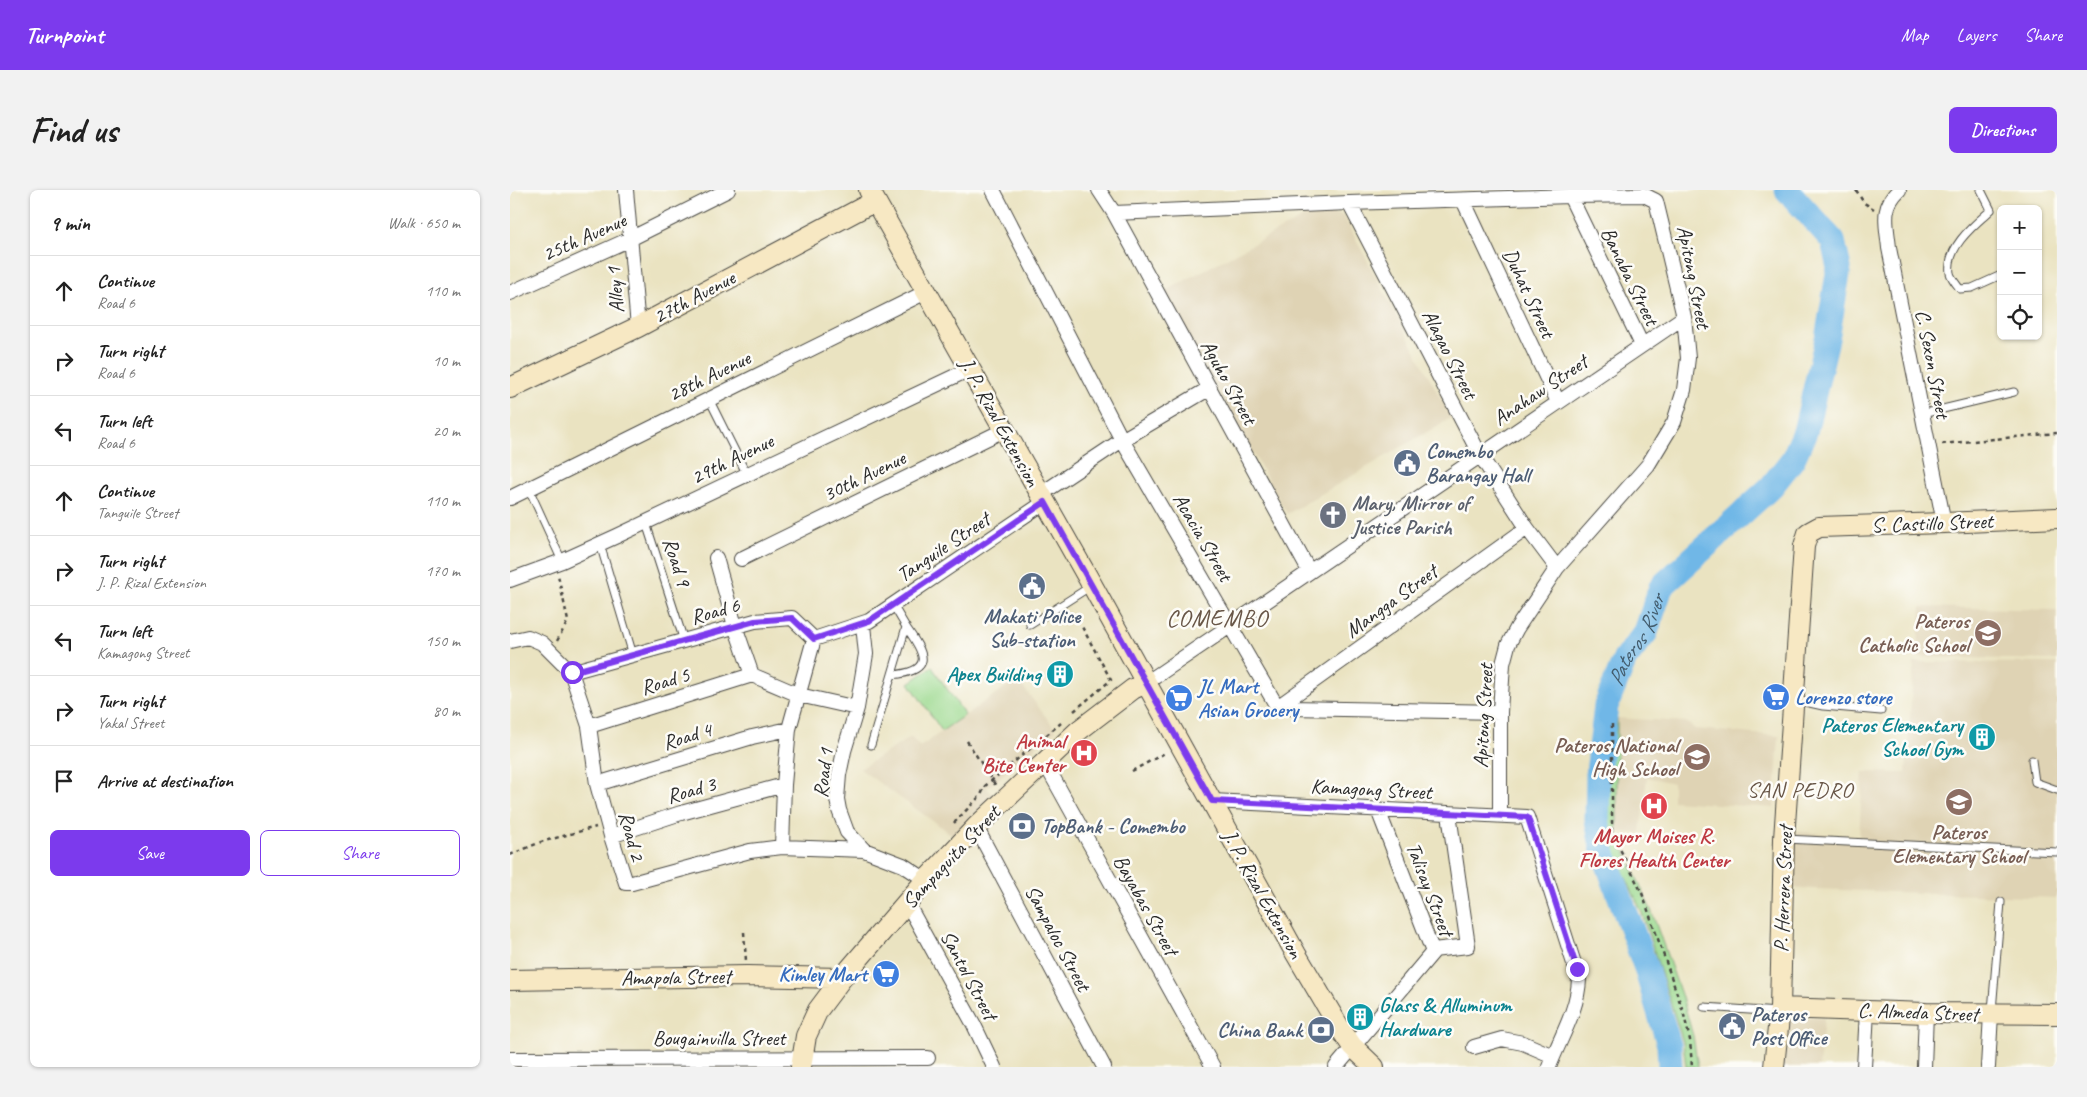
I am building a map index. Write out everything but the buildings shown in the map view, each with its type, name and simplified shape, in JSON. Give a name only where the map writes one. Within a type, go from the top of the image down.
[{"type":"street","name":"Alley 1","points":[[626,190],[638,327]]},
{"type":"street","name":"25th Avenue","points":[[510,293],[630,239],[728,190]]},
{"type":"street","name":"Acacia Street","points":[[993,190],[1122,440],[1231,624],[1274,701],[1279,706]]},
{"type":"street","points":[[1099,190],[1114,213]]},
{"type":"street","points":[[1885,211],[1891,197],[1899,190]]},
{"type":"street","name":"Apitong Street","points":[[1114,213],[1570,196],[1644,195],[1656,201],[1660,210],[1684,317],[1688,358],[1684,390],[1674,422],[1648,465],[1557,568],[1517,628],[1508,645],[1503,664],[1500,712],[1500,815]]},
{"type":"street","name":"J. P. Rizal Extension","points":[[872,196],[1092,585],[1296,954],[1352,1046],[1374,1067]]},
{"type":"street","name":"27th Avenue","points":[[510,388],[638,327],[872,196]]},
{"type":"street","name":"Banaba Street","points":[[1570,196],[1642,345]]},
{"type":"street","name":"Duhat Street","points":[[1463,200],[1558,402]]},
{"type":"street","name":"Alagao Street","points":[[1350,203],[1480,455],[1527,528],[1557,568]]},
{"type":"street","name":"C. Sexon Street","points":[[1885,211],[1889,248],[1944,524]]},
{"type":"street","name":"Aguho Street","points":[[1114,213],[1214,389],[1309,571]]},
{"type":"street","name":"28th Avenue","points":[[510,498],[926,292]]},
{"type":"street","name":"Anahaw Street","points":[[1146,682],[1684,317]]},
{"type":"street","name":"29th Avenue","points":[[510,580],[559,562],[646,523],[746,473],[970,369]]},
{"type":"street","name":"Tanguile Street","points":[[863,624],[893,605],[1122,440],[1214,389]]},
{"type":"street","name":"30th Avenue","points":[[741,559],[1004,430]]},
{"type":"street","name":"S. Castillo Street","points":[[1808,533],[1819,527],[1944,524],[2057,518]]},
{"type":"street","name":"Mangga Street","points":[[1279,706],[1527,528]]},
{"type":"street","name":"P. Herrera Street","points":[[1774,1067],[1779,1010],[1784,839],[1804,546],[1808,533]]},
{"type":"street","points":[[716,558],[735,626],[752,674],[799,695],[857,708]]},
{"type":"street","name":"Road 6","points":[[572,672],[590,665],[755,621],[792,618],[814,639]]},
{"type":"street","points":[[782,847],[784,785],[790,729],[814,639],[863,624]]},
{"type":"street","name":"Road 1","points":[[863,624],[866,654],[857,708],[844,751],[837,799],[844,826],[864,850],[903,865],[926,880]]},
{"type":"street","points":[[510,641],[528,637],[542,643],[572,672]]},
{"type":"street","name":"Road 2","points":[[572,672],[589,726],[598,784],[624,881],[628,883],[750,851],[782,847],[864,850]]},
{"type":"street","name":"Road 5","points":[[589,726],[752,674]]},
{"type":"street","name":"Sampaguita Street","points":[[802,1062],[806,1036],[818,1010],[842,978],[926,880],[976,827],[1078,731],[1133,689],[1146,682]]},
{"type":"street","points":[[1279,706],[1500,712]]},
{"type":"street","name":"Road 4","points":[[598,784],[752,737],[790,729]]},
{"type":"street","name":"Bayabas Street","points":[[1045,763],[1213,1067]]},
{"type":"street","name":"Road 3","points":[[609,830],[784,785]]},
{"type":"street","name":"Kamagong Street","points":[[1212,801],[1449,814],[1523,816],[1528,818],[1580,979],[1579,990],[1572,1012],[1551,1062]]},
{"type":"street","name":"Talisay Street","points":[[1336,1067],[1352,1046],[1429,959],[1433,950],[1378,810]]},
{"type":"street","points":[[1433,950],[1468,946],[1449,814]]},
{"type":"street","name":"Sampaloc Street","points":[[976,827],[1104,1067]]},
{"type":"street","name":"Santol Street","points":[[908,903],[974,1025],[994,1067]]},
{"type":"street","name":"Amapola Street","points":[[510,980],[748,976],[842,978]]},
{"type":"street","name":"C. Almeda Street","points":[[1779,1010],[2057,1014]]},
{"type":"street","points":[[1864,1067],[1867,1011]]},
{"type":"street","points":[[1924,1067],[1926,1013]]},
{"type":"street","points":[[1988,1067],[1992,1014]]},
{"type":"street","points":[[1474,1047],[1502,1039],[1523,1043],[1551,1062]]},
{"type":"street","name":"Bougainvilla Street","points":[[510,1058],[802,1062],[928,1058]]},
{"type":"lane","points":[[1981,190],[1992,210],[1958,242],[1951,263],[1950,274],[1960,289],[1972,288],[1997,277]]},
{"type":"lane","points":[[1922,414],[2014,392]]},
{"type":"lane","points":[[709,399],[746,473]]},
{"type":"lane","points":[[529,489],[559,562]]},
{"type":"lane","name":"Road 9","points":[[646,523],[684,641]]},
{"type":"lane","points":[[600,544],[633,655]]},
{"type":"lane","points":[[1030,625],[1092,585]]},
{"type":"lane","points":[[892,675],[910,672],[921,664],[923,660],[919,646],[893,605]]},
{"type":"lane","points":[[871,745],[906,627]]},
{"type":"lane","points":[[1793,700],[1823,706],[1882,711]]},
{"type":"lane","points":[[2032,760],[2035,782],[2057,790]]},
{"type":"lane","points":[[1784,839],[2057,852]]},
{"type":"lane","points":[[1992,1014],[2001,902]]},
{"type":"lane","points":[[1704,1007],[1779,1010]]},
{"type":"path","points":[[1856,190],[1864,203],[1871,208],[1885,211]]},
{"type":"path","points":[[1928,445],[2057,433]]},
{"type":"path","points":[[551,651],[568,621],[559,562]]},
{"type":"path","points":[[1070,715],[1111,680],[1081,625]]},
{"type":"path","points":[[954,823],[973,804],[985,786],[1063,721]]},
{"type":"path","points":[[1612,724],[1612,833],[1642,893],[1683,1011],[1690,1040],[1692,1067]]},
{"type":"path","points":[[967,742],[1005,800]]},
{"type":"path","points":[[1132,771],[1180,745]]},
{"type":"path","points":[[510,855],[541,842],[609,830]]},
{"type":"path","points":[[744,932],[748,976]]},
{"type":"shaded area","points":[[1313,212],[1343,215],[1451,418],[1287,514],[1163,292]]},
{"type":"shaded area","name":"Pateros Catholic School","points":[[1921,607],[2057,610],[2057,660],[1917,657]]},
{"type":"shaded area","name":"Pateros Elementary School","points":[[1914,662],[2057,663],[2057,898],[1789,888],[1791,831],[1859,837],[1863,772],[1906,773]]},
{"type":"shaded area","points":[[1017,679],[1056,730],[987,788],[994,797],[955,837],[860,769],[911,737],[920,747]]},
{"type":"shaded area","name":"Pateros National High School","points":[[1617,718],[1686,722],[1695,729],[1779,736],[1774,808],[1673,801],[1673,783],[1647,777],[1640,833],[1617,832]]},
{"type":"shaded area","points":[[1788,1018],[1824,1018],[1819,1067],[1782,1067]]},
{"type":"green space","points":[[932,667],[965,715],[942,731],[909,683]]},
{"type":"green space","points":[[1610,718],[1617,718],[1617,833],[1651,910],[1683,1000],[1693,1036],[1698,1067],[1686,1067],[1683,1042],[1642,913],[1604,829]]},
{"type":"waterway","name":"Pateros River","points":[[1670,1067],[1669,1045],[1646,968],[1603,851],[1597,820],[1598,773],[1606,706],[1625,659],[1646,632],[1661,587],[1771,487],[1793,459],[1805,432],[1827,339],[1839,268],[1833,241],[1787,190]]},
{"type":"place","name":"Comembo Barangay Hall","points":[[1407,463]]},
{"type":"place","name":"Mary, Mirror of Justice Parish","points":[[1333,515]]},
{"type":"place","name":"Makati Police Sub-station","points":[[1032,586]]},
{"type":"place","name":"Pateros Catholic School","points":[[1988,633]]},
{"type":"place","name":"Apex Building","points":[[1060,674]]},
{"type":"place","name":"Lorenzo store","points":[[1776,697]]},
{"type":"place","name":"JL Mart Asian Grocery","points":[[1179,698]]},
{"type":"place","name":"Pateros Elementary School Gym","points":[[1982,737]]},
{"type":"place","name":"Animal Bite Center","points":[[1084,753]]},
{"type":"place","name":"Pateros National High School","points":[[1697,757]]},
{"type":"place","name":"Pateros Elementary School","points":[[1959,802]]},
{"type":"place","name":"Mayor Moises R. Flores Health Center","points":[[1654,806]]},
{"type":"place","name":"TopBank - Comembo","points":[[1022,826]]},
{"type":"place","name":"Kimley Mart","points":[[886,974]]},
{"type":"place","name":"Glass & Alluminum Hardware","points":[[1360,1017]]},
{"type":"place","name":"Pateros Post Office","points":[[1732,1026]]},
{"type":"place","name":"China Bank","points":[[1321,1030]]},
{"type":"district","name":"COMEMBO","points":[[1217,618]]},
{"type":"district","name":"SAN PEDRO","points":[[1800,790]]},
{"type":"route","points":[[572,672],[590,665],[649,651],[755,621],[792,618],[814,639],[863,624],[1045,502],[1212,801],[1526,817],[1528,818],[1577,969]]}]
